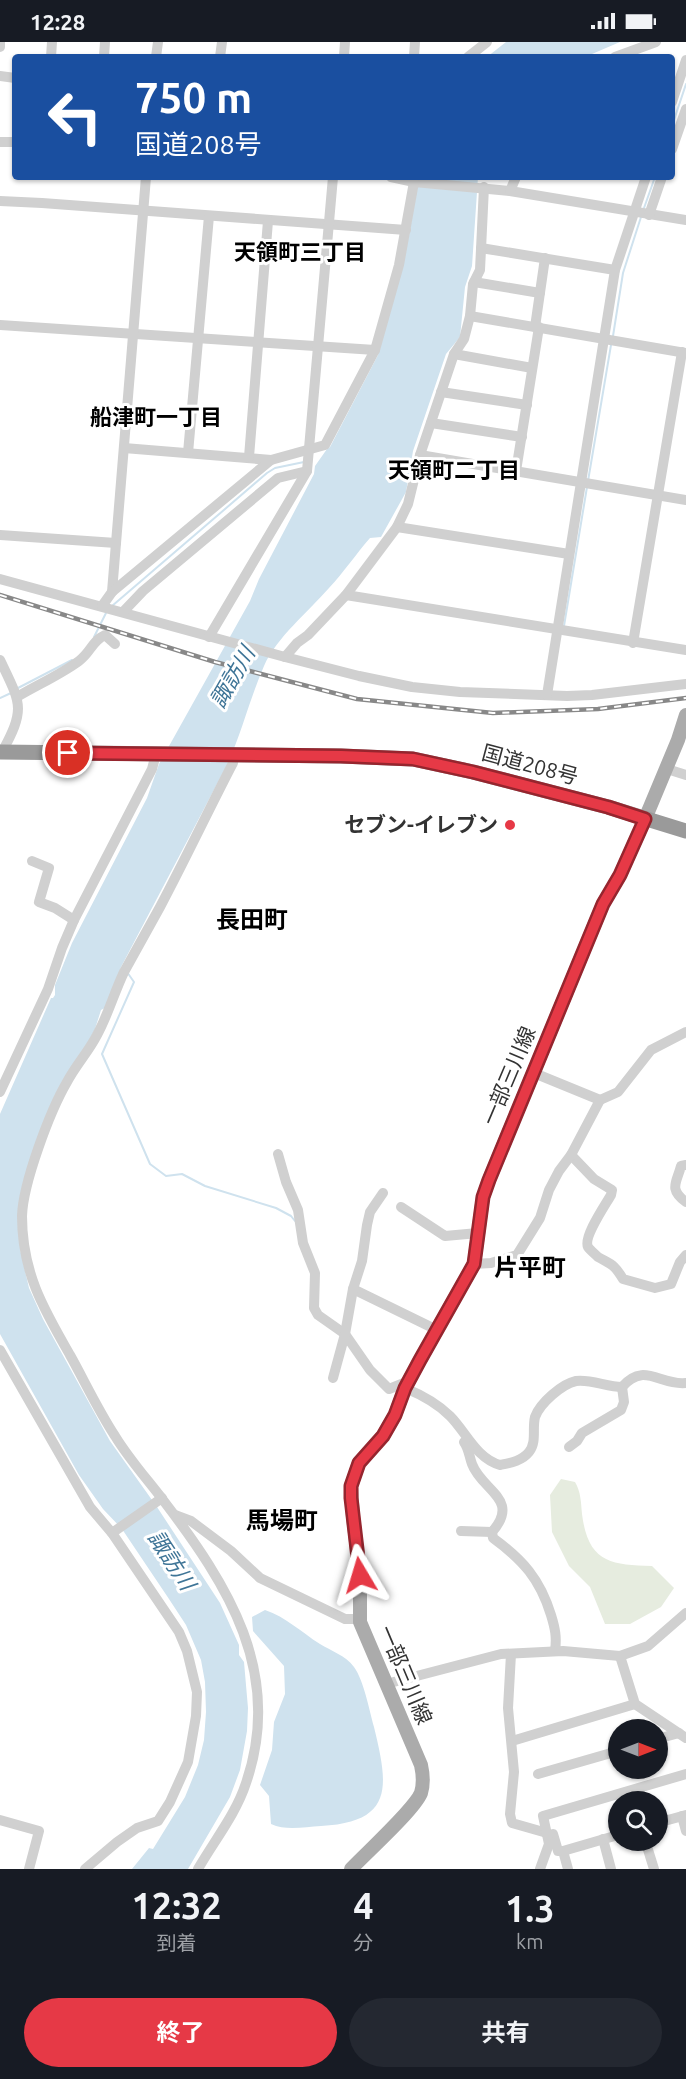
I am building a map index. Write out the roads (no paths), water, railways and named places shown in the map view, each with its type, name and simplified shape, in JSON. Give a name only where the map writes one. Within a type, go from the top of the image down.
[{"type":"highway","name":"国道208号","points":[[1,752],[413,759],[608,807],[686,831]]},
{"type":"main road","name":"一部三川線","points":[[351,1869],[409,1810],[420,1794],[424,1781],[422,1765],[360,1619],[360,1575],[351,1486],[359,1463],[383,1436],[436,1330],[474,1264],[483,1197],[489,1180],[603,904],[620,875],[667,769],[686,715]]},
{"type":"street","points":[[0,42],[0,47]]},
{"type":"street","points":[[340,42],[345,42]]},
{"type":"street","points":[[623,54],[656,42]]},
{"type":"street","points":[[471,54],[483,44]]},
{"type":"street","points":[[678,88],[686,60]]},
{"type":"street","points":[[675,140],[686,109]]},
{"type":"street","points":[[112,592],[135,334],[146,180]]},
{"type":"street","points":[[209,637],[307,471],[333,180]]},
{"type":"street","points":[[407,180],[510,191],[686,220]]},
{"type":"street","points":[[510,191],[515,180]]},
{"type":"street","points":[[547,695],[615,270],[645,180]]},
{"type":"street","points":[[649,214],[661,180]]},
{"type":"street","points":[[102,606],[112,592],[271,460],[325,445],[375,350],[399,265],[415,182]]},
{"type":"street","points":[[285,657],[346,595],[397,527],[408,504],[430,423],[454,354],[465,339],[474,282],[480,270],[482,187]]},
{"type":"street","points":[[0,201],[406,230]]},
{"type":"street","points":[[188,453],[208,216]]},
{"type":"street","points":[[249,457],[268,221]]},
{"type":"street","points":[[482,248],[615,270]]},
{"type":"street","points":[[516,471],[532,368],[545,258]]},
{"type":"street","points":[[474,282],[540,293]]},
{"type":"street","points":[[470,316],[684,352],[633,643]]},
{"type":"street","points":[[0,325],[375,350]]},
{"type":"street","points":[[454,354],[532,368]]},
{"type":"street","points":[[441,392],[526,405]]},
{"type":"street","points":[[430,423],[522,437]]},
{"type":"street","points":[[124,448],[271,460]]},
{"type":"street","points":[[420,455],[686,500]]},
{"type":"street","points":[[123,612],[143,591],[278,478],[307,471]]},
{"type":"street","points":[[397,527],[569,554]]},
{"type":"street","points":[[0,535],[116,543]]},
{"type":"street","points":[[0,579],[285,657],[412,687],[460,692],[592,695],[686,684]]},
{"type":"street","points":[[346,595],[686,650]]},
{"type":"street","points":[[17,697],[78,662],[90,651],[96,640],[105,635],[115,644]]},
{"type":"street","points":[[0,660],[17,697],[19,713],[16,727],[1,752]]},
{"type":"street","points":[[0,1092],[48,989],[74,920],[160,754]]},
{"type":"street","points":[[198,1869],[231,1815],[246,1785],[258,1730],[259,1689],[252,1655],[236,1614],[220,1583],[162,1498],[115,1436],[43,1306],[32,1283],[22,1213],[35,1158],[58,1099],[67,1081],[97,1036],[123,974],[233,764],[232,756]]},
{"type":"street","points":[[667,769],[686,775]]},
{"type":"street","points":[[32,861],[49,868],[39,902],[55,908],[74,920]]},
{"type":"street","points":[[474,1264],[492,1263],[517,1255],[540,1218],[549,1190],[600,1100],[618,1092],[651,1050],[686,1032]]},
{"type":"street","points":[[534,1072],[600,1100]]},
{"type":"street","points":[[278,1154],[286,1182],[298,1210],[303,1243],[315,1273],[314,1308],[318,1315],[345,1334],[370,1370],[390,1389],[407,1385],[443,1409],[483,1457],[500,1465],[516,1461],[527,1455],[534,1440],[536,1415],[561,1388],[574,1382],[584,1381],[622,1388]]},
{"type":"street","points":[[570,1155],[594,1179],[612,1190],[587,1243],[596,1255],[615,1266],[623,1279],[655,1288],[670,1284],[680,1262],[686,1255]]},
{"type":"street","points":[[686,1165],[681,1166],[674,1184],[676,1192],[686,1202]]},
{"type":"street","points":[[333,1378],[345,1334],[353,1289],[362,1261],[370,1212],[384,1193]]},
{"type":"street","points":[[401,1207],[445,1236],[478,1233]]},
{"type":"street","points":[[353,1289],[436,1330]]},
{"type":"street","points":[[0,1350],[90,1507],[112,1533],[179,1632],[187,1651],[197,1692],[196,1716],[188,1762],[170,1802],[158,1821],[137,1828],[85,1869]]},
{"type":"street","points":[[568,1447],[582,1433],[621,1410],[624,1402],[622,1388],[628,1380],[638,1374],[686,1383]]},
{"type":"street","points":[[443,1409],[444,1416],[457,1431],[470,1453],[472,1464],[503,1507],[503,1515],[492,1532],[493,1538],[533,1575],[543,1590],[557,1637],[555,1651]]},
{"type":"street","points":[[112,1533],[162,1498]]},
{"type":"street","points":[[174,1515],[191,1521],[231,1551],[260,1578],[345,1619],[360,1619]]},
{"type":"street","points":[[461,1531],[492,1532]]},
{"type":"street","points":[[386,1684],[501,1654],[555,1651],[620,1656],[648,1646],[686,1613]]},
{"type":"street","points":[[511,1654],[508,1708],[514,1772],[510,1814],[512,1823],[547,1833]]},
{"type":"street","points":[[620,1656],[635,1704],[682,1736]]},
{"type":"street","points":[[512,1741],[635,1704]]},
{"type":"street","points":[[538,1774],[608,1754]]},
{"type":"street","points":[[540,1869],[549,1844],[543,1816],[686,1774]]},
{"type":"street","points":[[549,1813],[549,1822],[558,1851],[608,1838]]},
{"type":"street","points":[[668,1820],[684,1816],[686,1831]]},
{"type":"street","points":[[0,1820],[39,1831],[29,1869]]},
{"type":"street","points":[[603,1839],[612,1869]]},
{"type":"street","points":[[563,1851],[568,1869]]},
{"type":"street","points":[[648,1851],[654,1869]]},
{"type":"water","points":[[506,42],[620,42],[592,54],[491,54]]},
{"type":"water","name":"諏訪川","points":[[418,180],[478,180],[472,266],[465,287],[460,337],[446,354],[413,451],[406,492],[381,537],[370,538],[334,582],[276,645],[269,656],[227,765],[121,967],[107,1007],[101,1010],[95,1029],[36,1143],[20,1249],[29,1288],[43,1319],[110,1441],[157,1507],[220,1603],[239,1645],[239,1655],[244,1662],[248,1708],[247,1731],[240,1770],[230,1797],[188,1869],[132,1869],[149,1848],[153,1849],[185,1797],[198,1765],[204,1740],[205,1682],[201,1660],[186,1625],[122,1529],[103,1509],[79,1475],[0,1334],[0,1114],[51,998],[55,995],[55,985],[72,943],[147,798],[159,764],[250,601],[259,579],[314,474],[315,466],[330,447],[378,355],[409,235]]},
{"type":"water","points":[[265,1610],[287,1621],[342,1656],[358,1673],[379,1748],[383,1783],[380,1797],[374,1808],[362,1817],[345,1823],[302,1828],[271,1824],[269,1796],[260,1785],[272,1750],[274,1722],[285,1694],[284,1666],[253,1631],[252,1617]]},
{"type":"waterway","points":[[675,117],[686,84]]},
{"type":"waterway","points":[[644,208],[654,180]]},
{"type":"waterway","points":[[613,336],[623,273],[641,217]]},
{"type":"waterway","points":[[588,481],[611,345]]},
{"type":"waterway","points":[[112,606],[267,473],[275,468],[304,462]]},
{"type":"waterway","points":[[564,626],[587,487]]},
{"type":"waterway","points":[[94,637],[106,613]]},
{"type":"waterway","points":[[18,688],[72,660]]},
{"type":"waterway","points":[[0,698],[11,693]]},
{"type":"waterway","points":[[127,972],[134,982],[102,1054],[150,1164],[166,1176],[182,1174],[205,1186],[276,1208],[291,1216],[295,1221]]},
{"type":"railway","points":[[0,595],[215,662],[357,699],[493,713],[598,709],[686,698]]},
{"type":"place","name":"セブン-イレブン","points":[[510,825]]},
{"type":"district","name":"天領町三丁目","points":[[300,252]]},
{"type":"district","name":"船津町一丁目","points":[[156,417]]},
{"type":"district","name":"天領町二丁目","points":[[454,470]]},
{"type":"district","name":"長田町","points":[[252,920]]},
{"type":"district","name":"片平町","points":[[530,1268]]},
{"type":"district","name":"馬場町","points":[[282,1521]]}]
